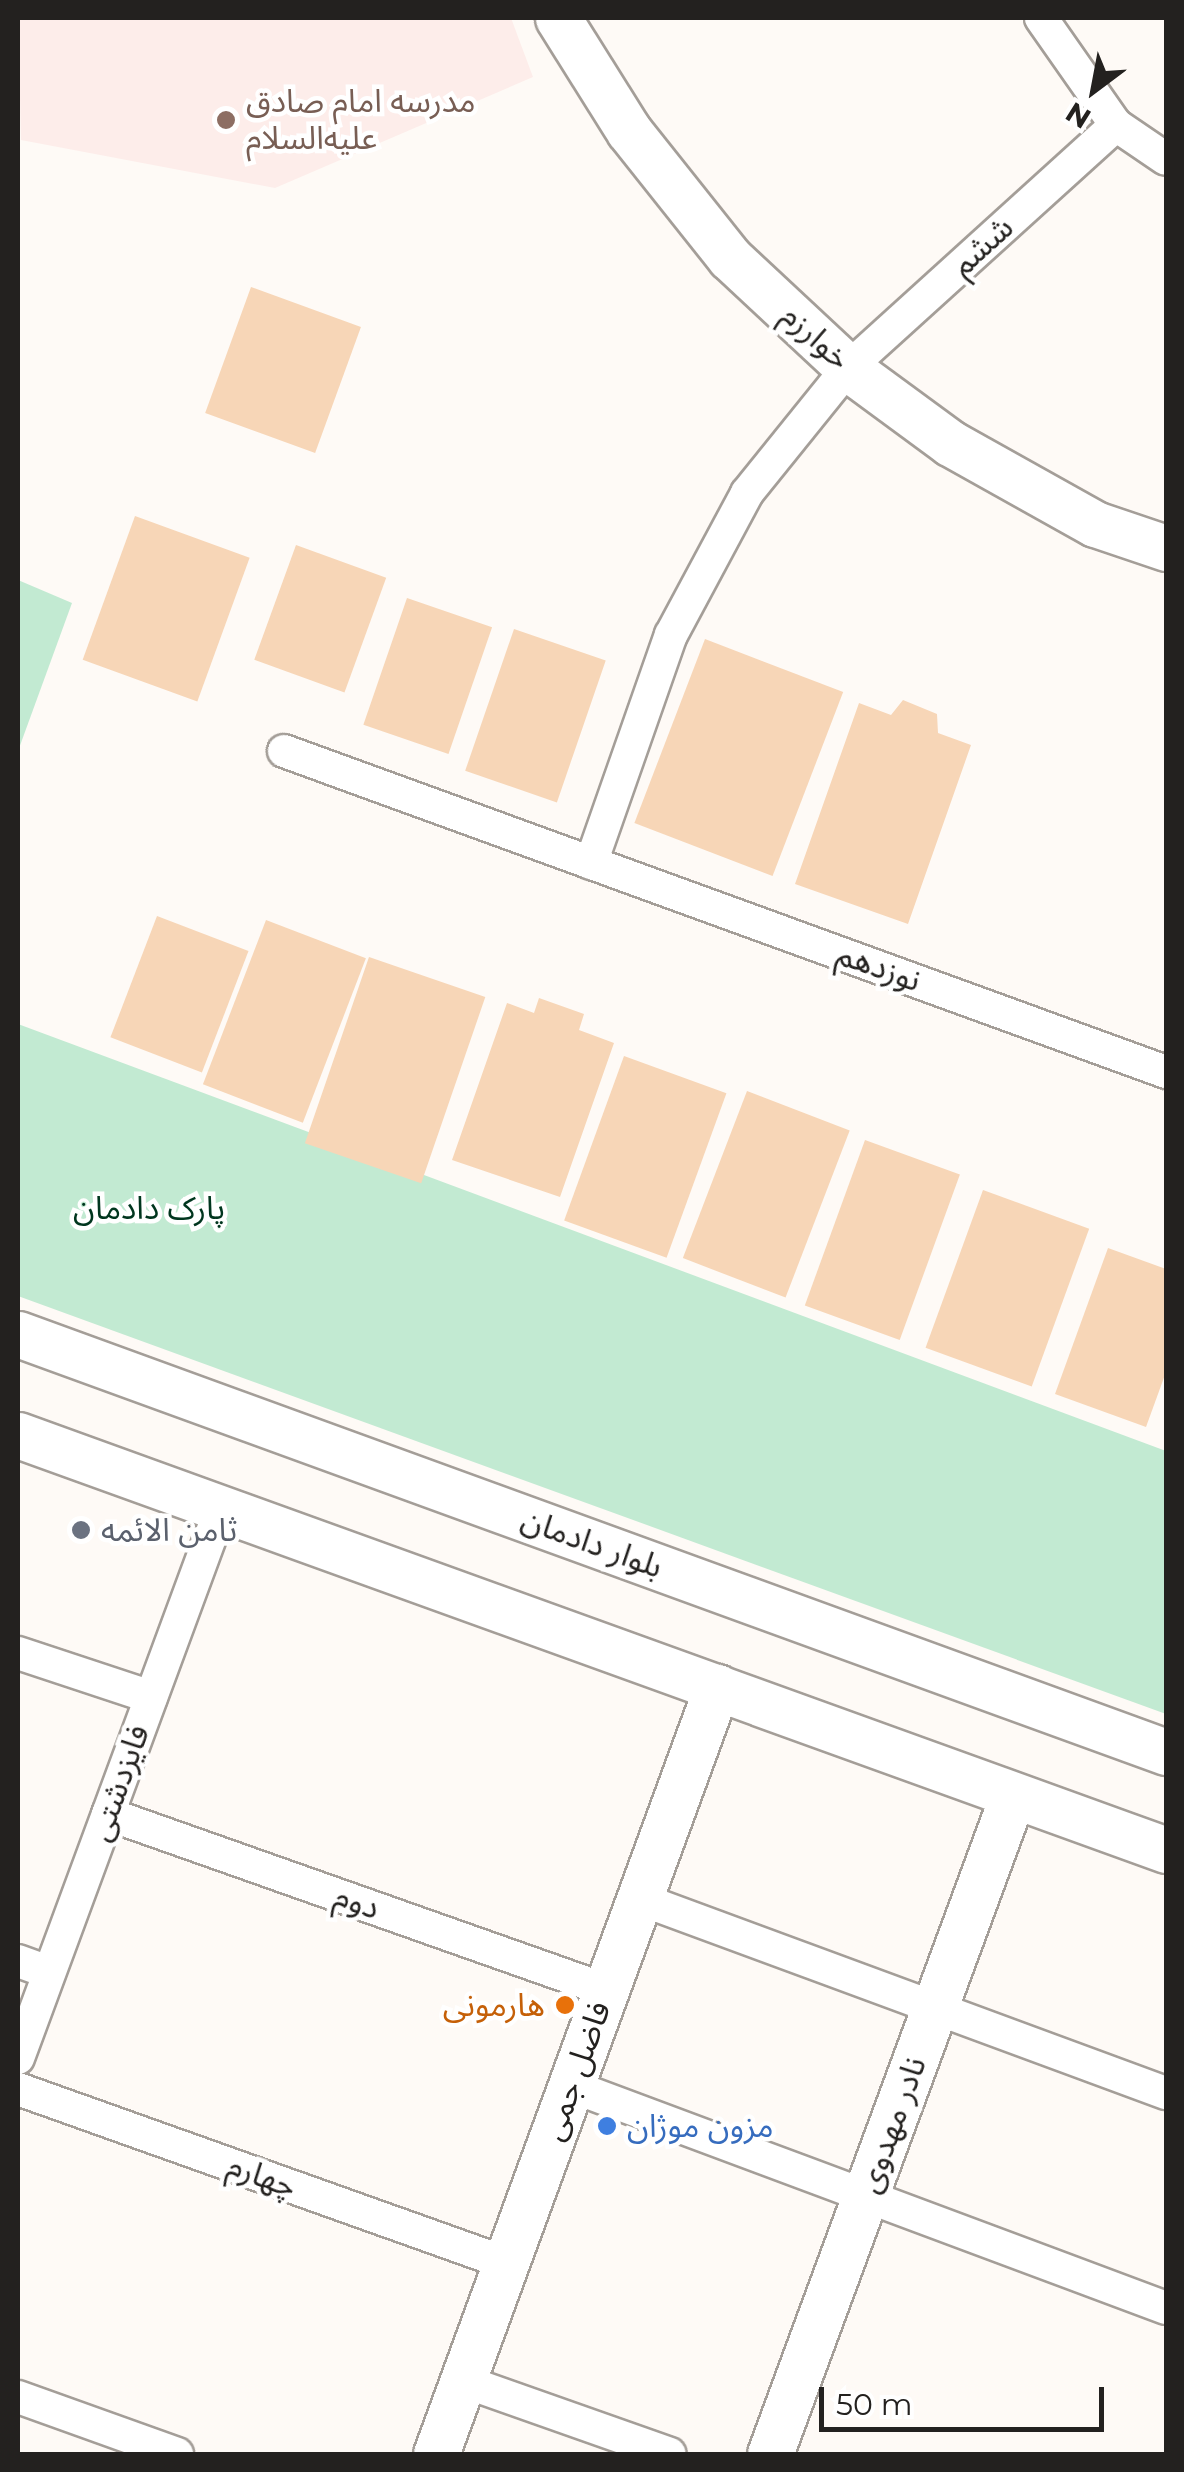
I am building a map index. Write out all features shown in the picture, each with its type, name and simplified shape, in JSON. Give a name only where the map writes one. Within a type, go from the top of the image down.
[{"type":"main road","name":"خوارزم","points":[[568,21],[730,258],[848,368],[950,443],[1095,524],[1166,548]]},
{"type":"main road","name":"بلوار دادمان","points":[[18,1334],[1166,1752]]},
{"type":"main road","points":[[18,1435],[1166,1850]]},
{"type":"main road","name":"فاضل جمی","points":[[436,2454],[717,1688]]},
{"type":"main road","name":"نادر مهدوی","points":[[770,2454],[1013,1795]]},
{"type":"street","points":[[1040,18],[1116,125],[1166,159]]},
{"type":"street","name":"ششم","points":[[848,368],[1116,125]]},
{"type":"street","points":[[591,863],[671,635],[747,493],[848,368]]},
{"type":"street","name":"نوزدهم","points":[[284,751],[1166,1072]]},
{"type":"street","name":"فایزدشتی","points":[[18,2058],[221,1508]]},
{"type":"street","points":[[18,1653],[151,1696]]},
{"type":"street","name":"دوم","points":[[108,1814],[606,1990]]},
{"type":"street","points":[[640,1899],[1166,2093]]},
{"type":"street","points":[[18,1961],[49,1972]]},
{"type":"street","points":[[571,2086],[1166,2308]]},
{"type":"street","name":"چهارم","points":[[18,2089],[506,2263]]},
{"type":"street","points":[[463,2381],[670,2454]]},
{"type":"street","points":[[18,2397],[178,2454]]},
{"type":"shaded area","name":"مدرسه امام صادق علیه‌السلام","points":[[18,18],[511,18],[533,77],[275,188],[21,140]]},
{"type":"green space","points":[[18,580],[72,603],[18,751]]},
{"type":"green space","name":"پارک دادمان","points":[[18,1024],[1166,1451],[1166,1714],[18,1296]]},
{"type":"building","points":[[251,287],[361,327],[315,453],[205,413]]},
{"type":"building","points":[[135,516],[250,558],[197,701],[83,660]]},
{"type":"building","points":[[296,545],[386,578],[344,692],[254,660]]},
{"type":"building","points":[[407,598],[492,627],[448,754],[363,725]]},
{"type":"building","points":[[514,629],[606,661],[557,802],[465,771]]},
{"type":"building","points":[[705,639],[843,692],[773,876],[634,823]]},
{"type":"building","points":[[903,700],[937,714],[938,733],[971,745],[908,924],[795,884],[859,703],[891,715]]},
{"type":"building","points":[[157,916],[248,951],[202,1072],[110,1037]]},
{"type":"building","points":[[266,920],[366,958],[303,1123],[203,1084]]},
{"type":"building","points":[[369,957],[485,997],[421,1183],[305,1143]]},
{"type":"building","points":[[539,998],[584,1014],[579,1030],[614,1043],[560,1197],[452,1160],[507,1003],[534,1013]]},
{"type":"building","points":[[624,1056],[726,1093],[667,1258],[564,1220]]},
{"type":"building","points":[[747,1091],[850,1130],[786,1298],[683,1258]]},
{"type":"building","points":[[865,1140],[960,1175],[900,1340],[805,1305]]},
{"type":"building","points":[[983,1190],[1089,1229],[1032,1387],[926,1348]]},
{"type":"building","points":[[1108,1248],[1166,1269],[1166,1372],[1146,1427],[1055,1394]]},
{"type":"place","name":"مدرسه امام صادق علیه‌السلام","points":[[226,120]]},
{"type":"place","name":"ثامن الائمه","points":[[81,1530]]},
{"type":"place","name":"هارمونی","points":[[565,2005]]},
{"type":"place","name":"مزون موژان","points":[[607,2126]]}]
